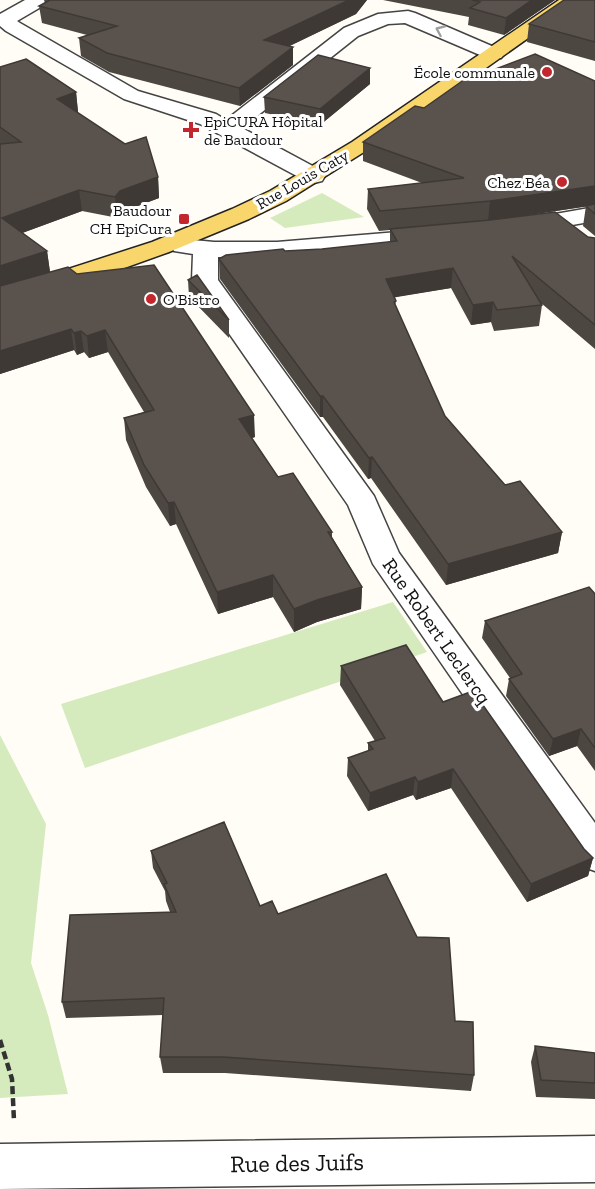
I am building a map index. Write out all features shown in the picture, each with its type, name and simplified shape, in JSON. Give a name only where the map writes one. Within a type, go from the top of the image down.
[{"type":"main road","name":"Rue Louis Caty","points":[[0,299],[55,283],[167,244],[280,195],[314,176],[494,54],[556,9],[573,0]]},
{"type":"street","points":[[39,0],[2,19],[131,95],[208,119],[229,128],[314,176]]},
{"type":"street","points":[[229,128],[351,32],[386,9],[494,54]]},
{"type":"street","points":[[497,230],[559,222],[595,214]]},
{"type":"street","points":[[559,222],[586,243]]},
{"type":"street","points":[[167,244],[206,249],[277,249],[462,233]]},
{"type":"street","name":"Rue Robert Leclercq","points":[[206,249],[205,280],[363,503],[384,556],[595,854]]},
{"type":"street","name":"Rue des Juifs","points":[[4,1167],[595,1159]]},
{"type":"path","points":[[0,1040],[8,1059],[16,1104],[4,1167]]},
{"type":"green space","points":[[322,193],[364,217],[285,228],[270,218]]},
{"type":"green space","points":[[393,602],[427,652],[85,768],[61,704]]},
{"type":"green space","points":[[0,735],[46,824],[31,963],[48,1015],[68,1094],[0,1098]]},
{"type":"building","points":[[50,0],[349,0],[264,40],[293,47],[239,88],[107,53],[79,38],[117,26],[39,6]]},
{"type":"building","points":[[472,0],[532,0],[506,18],[470,8],[480,2]]},
{"type":"building","points":[[564,0],[595,0],[595,42],[529,24]]},
{"type":"building","points":[[535,54],[595,81],[595,186],[490,201],[380,211],[368,189],[464,178],[363,142],[415,106],[424,108],[468,77],[472,78]]},
{"type":"building","points":[[318,55],[370,68],[320,109],[264,97]]},
{"type":"building","points":[[26,59],[76,92],[57,99],[125,144],[146,137],[158,177],[120,191],[115,197],[79,190],[2,218],[47,251],[0,266],[0,144],[21,142],[0,127],[0,67]]},
{"type":"building","points":[[595,204],[595,214],[586,206]]},
{"type":"building","points":[[555,212],[588,237],[595,238],[595,325],[512,256],[542,305],[497,310],[493,302],[473,305],[453,268],[386,279],[445,416],[505,485],[520,481],[562,532],[448,564],[372,457],[369,458],[323,396],[320,396],[219,259],[226,255],[283,249],[285,251],[322,249],[397,241],[390,229]]},
{"type":"building","points":[[154,265],[254,415],[239,419],[278,477],[293,473],[332,532],[328,532],[362,587],[294,609],[273,575],[217,592],[174,502],[168,503],[144,465],[124,418],[154,410],[105,330],[87,336],[81,331],[74,333],[71,329],[0,351],[0,286],[68,267],[77,274]]},
{"type":"building","points":[[197,275],[229,320],[188,280]]},
{"type":"building","points":[[589,587],[595,594],[595,748],[581,729],[553,739],[509,679],[522,674],[485,621]]},
{"type":"building","points":[[406,645],[443,702],[473,691],[584,849],[593,858],[531,884],[453,769],[418,782],[415,777],[370,793],[348,758],[373,749],[368,743],[385,738],[341,666]]},
{"type":"building","points":[[224,822],[260,906],[272,901],[278,914],[386,874],[417,937],[449,938],[455,1021],[473,1022],[474,1075],[223,1057],[160,1057],[164,998],[62,1002],[70,915],[176,912],[164,884],[167,883],[151,851]]},
{"type":"building","points":[[535,1046],[595,1053],[595,1083],[541,1080]]},
{"type":"place","name":"École communale","points":[[547,72]]},
{"type":"place","name":"EpiCURA Hôpital de Baudour","points":[[191,130]]},
{"type":"place","name":"Chez Béa","points":[[562,182]]},
{"type":"place","name":"Baudour CH EpiCura","points":[[184,219]]},
{"type":"place","name":"O'Bistro","points":[[151,299]]}]
